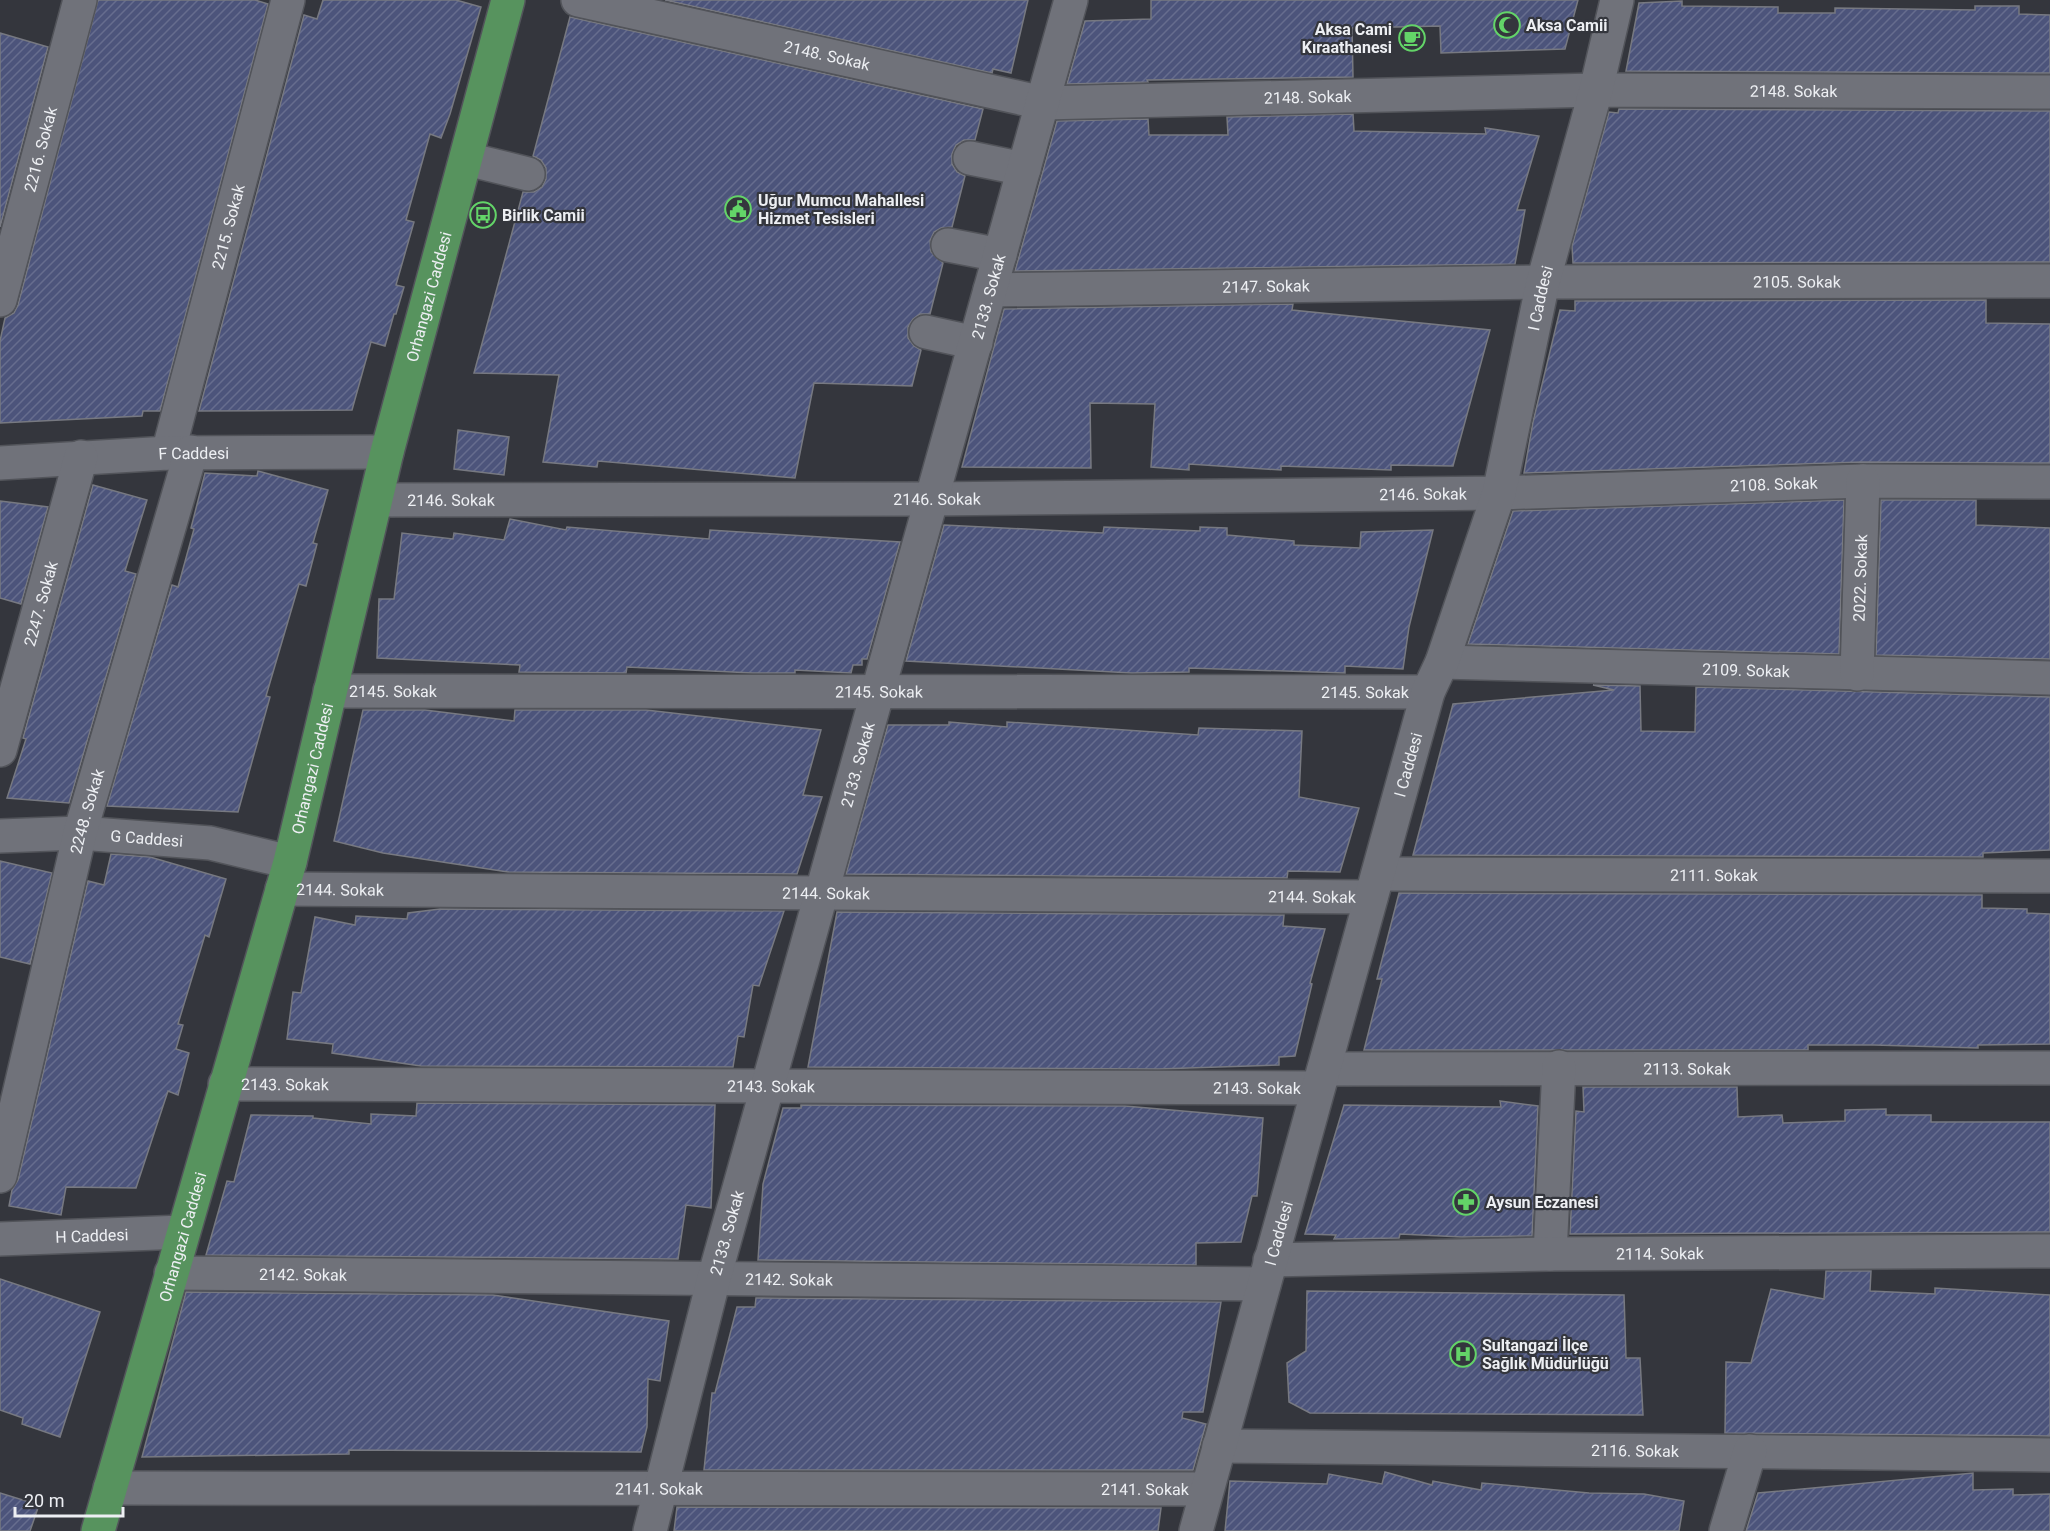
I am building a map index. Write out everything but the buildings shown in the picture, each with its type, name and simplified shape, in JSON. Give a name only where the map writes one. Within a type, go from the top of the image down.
[{"type":"main road","name":"Orhangazi Caddesi","points":[[98,1531],[286,875],[387,452],[508,0]]},
{"type":"street","name":"2216. Sokak","points":[[0,300],[80,0]]},
{"type":"street","name":"2215. Sokak","points":[[179,453],[288,0]]},
{"type":"street","name":"2148. Sokak","points":[[578,0],[1043,103],[1596,90],[2050,92]]},
{"type":"street","name":"2133. Sokak","points":[[650,1531],[714,1278],[1071,0]]},
{"type":"street","name":"I Caddesi","points":[[1196,1531],[1428,692],[1442,662],[1499,493],[1543,282],[1596,90],[1617,0]]},
{"type":"street","points":[[970,158],[1024,169]]},
{"type":"street","points":[[467,159],[528,174]]},
{"type":"street","points":[[948,245],[1000,255]]},
{"type":"street","name":"2105. Sokak","points":[[1543,282],[2050,281]]},
{"type":"street","name":"2147. Sokak","points":[[990,290],[1543,282]]},
{"type":"street","points":[[926,332],[976,343]]},
{"type":"street","name":"F Caddesi","points":[[0,463],[179,453],[387,452]]},
{"type":"street","name":"2248. Sokak","points":[[0,1176],[80,833],[179,453]]},
{"type":"street","name":"2247. Sokak","points":[[0,750],[81,457]]},
{"type":"street","name":"2108. Sokak","points":[[1499,493],[1863,481],[2050,482]]},
{"type":"street","name":"2022. Sokak","points":[[1857,674],[1863,481]]},
{"type":"street","name":"2146. Sokak","points":[[376,500],[932,499],[1499,493]]},
{"type":"street","name":"2109. Sokak","points":[[1442,662],[2050,678]]},
{"type":"street","name":"2145. Sokak","points":[[330,691],[1428,692]]},
{"type":"street","name":"G Caddesi","points":[[0,836],[80,833],[210,843],[286,875]]},
{"type":"street","name":"2144. Sokak","points":[[286,875],[823,892],[1374,886]]},
{"type":"street","name":"2111. Sokak","points":[[1374,886],[2050,876]]},
{"type":"street","points":[[1550,1254],[1559,1067]]},
{"type":"street","name":"2113. Sokak","points":[[1321,1079],[1559,1067],[2050,1068]]},
{"type":"street","name":"2143. Sokak","points":[[225,1084],[768,1085],[1321,1079]]},
{"type":"street","name":"H Caddesi","points":[[0,1239],[183,1232]]},
{"type":"street","name":"2114. Sokak","points":[[1267,1272],[1550,1254],[2050,1251]]},
{"type":"street","name":"2142. Sokak","points":[[171,1273],[714,1278],[1267,1272]]},
{"type":"street","name":"2116. Sokak","points":[[1219,1446],[2050,1455]]},
{"type":"street","points":[[1726,1531],[1750,1452]]},
{"type":"street","name":"2141. Sokak","points":[[110,1488],[1208,1489]]},
{"type":"place","name":"Aksa Camii","points":[[1507,25]]},
{"type":"place","name":"Aksa Cami Kıraathanesi","points":[[1412,38]]},
{"type":"place","name":"Uğur Mumcu Mahallesi Hizmet Tesisleri","points":[[738,209]]},
{"type":"place","name":"Birlik Camii","points":[[483,215]]},
{"type":"place","name":"Aysun Eczanesi","points":[[1466,1202]]},
{"type":"place","name":"Sultangazi İlçe Sağlık Müdürlüğü","points":[[1463,1354]]}]
